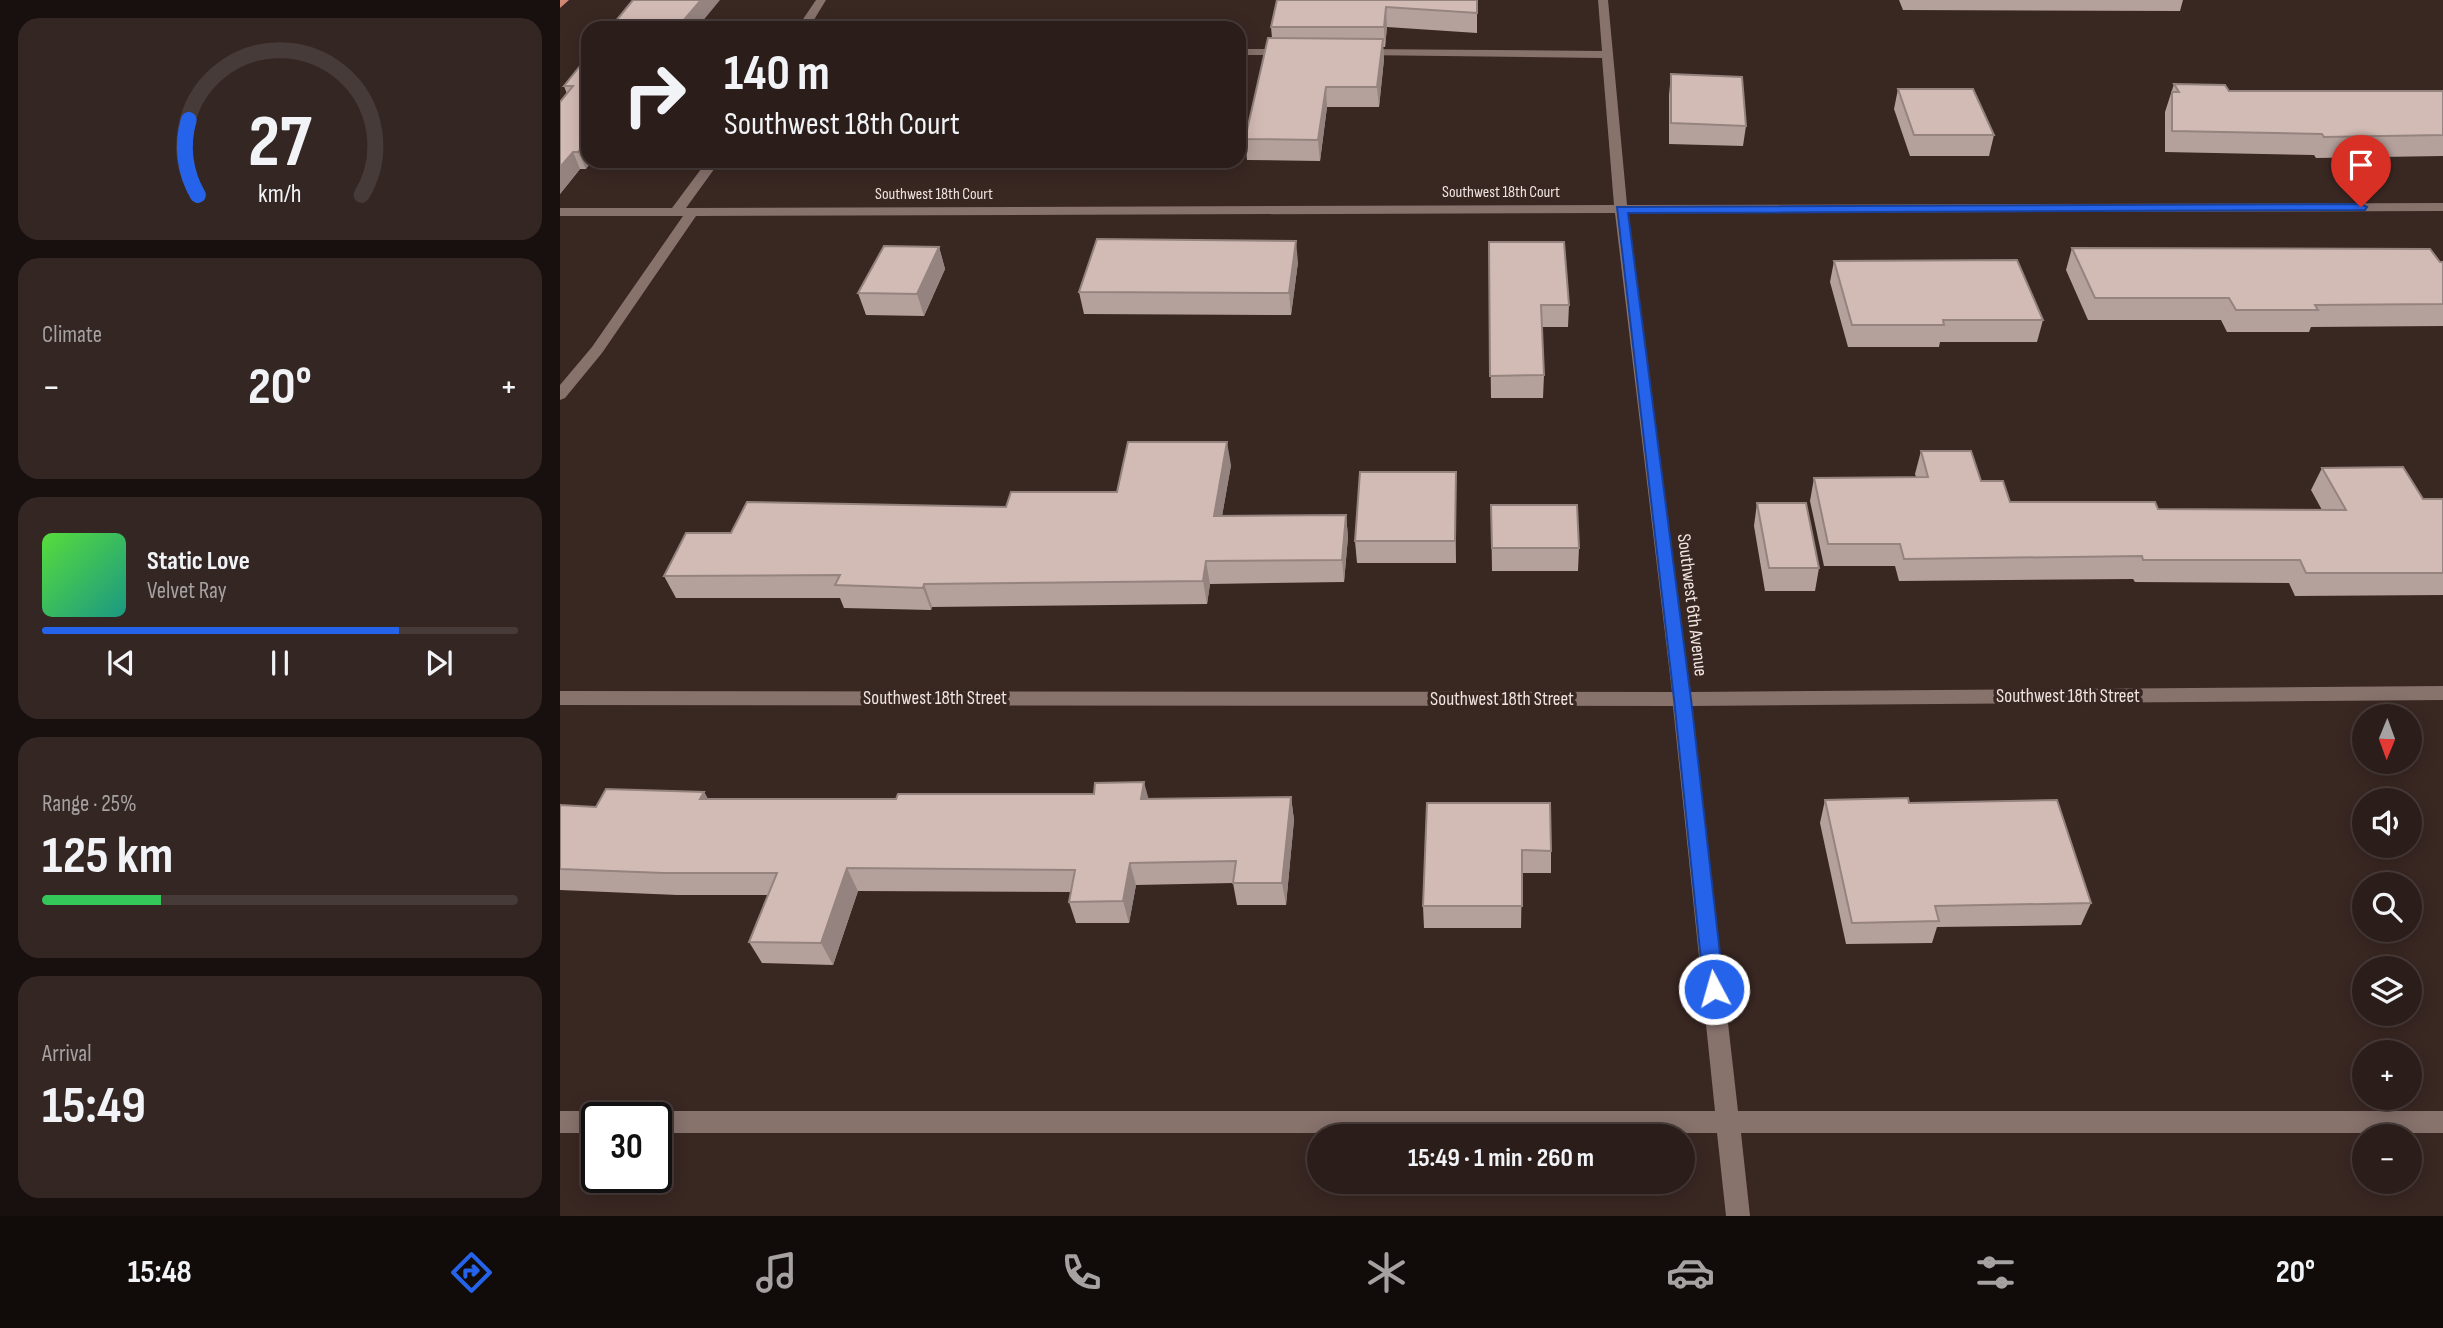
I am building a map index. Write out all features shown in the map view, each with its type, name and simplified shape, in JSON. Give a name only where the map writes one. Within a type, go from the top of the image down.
[{"type":"main road","points":[[560,5],[564,0]]},
{"type":"street","points":[[808,21],[821,0]]},
{"type":"street","name":"Southwest 6th Avenue","points":[[1603,0],[1621,209],[1682,699],[1738,1216]]},
{"type":"street","points":[[1246,52],[1305,52]]},
{"type":"street","points":[[1343,52],[1608,55]]},
{"type":"street","points":[[560,395],[597,350],[710,168]]},
{"type":"street","name":"Southwest 18th Court","points":[[560,212],[2443,207]]},
{"type":"street","name":"Southwest 18th Street","points":[[560,698],[1682,699],[2443,693]]},
{"type":"street","points":[[560,1122],[581,1122]]},
{"type":"street","points":[[672,1122],[2443,1122]]},
{"type":"building","points":[[633,0],[701,0],[683,21],[616,21]]},
{"type":"building","points":[[1277,0],[1477,0],[1477,13],[1386,7],[1384,27],[1271,27]]},
{"type":"building","points":[[1268,38],[1383,39],[1377,87],[1326,87],[1318,140],[1246,139]]},
{"type":"building","points":[[581,65],[581,148],[578,152],[573,152],[560,167],[560,102],[573,86],[564,86]]},
{"type":"building","points":[[1671,74],[1742,77],[1746,126],[1671,123]]},
{"type":"building","points":[[2174,84],[2225,85],[2229,91],[2443,91],[2443,135],[2324,137],[2322,134],[2172,131],[2172,92],[2179,92]]},
{"type":"building","points":[[1898,89],[1973,89],[1994,135],[1914,135]]},
{"type":"building","points":[[1097,239],[1296,241],[1289,293],[1079,292]]},
{"type":"building","points":[[1489,242],[1564,242],[1569,305],[1541,305],[1544,375],[1490,376]]},
{"type":"building","points":[[884,246],[939,247],[917,294],[858,293]]},
{"type":"building","points":[[2072,248],[2430,249],[2440,262],[2443,262],[2443,304],[2315,305],[2318,310],[2236,310],[2229,298],[2095,298]]},
{"type":"building","points":[[2017,260],[2043,320],[1943,320],[1944,325],[1852,325],[1834,261]]},
{"type":"building","points":[[1128,442],[1227,442],[1214,516],[1346,515],[1342,560],[1206,561],[1203,581],[924,584],[923,588],[835,585],[840,575],[664,576],[686,533],[731,533],[747,502],[1006,507],[1011,492],[1117,492]]},
{"type":"building","points":[[1921,451],[1971,451],[1981,481],[2003,481],[2010,502],[2155,502],[2158,509],[2346,510],[2322,468],[2403,467],[2423,499],[2443,499],[2443,573],[2306,573],[2300,560],[2143,560],[2142,556],[1904,559],[1900,544],[1828,544],[1814,478],[1928,477]]},
{"type":"building","points":[[1360,472],[1456,472],[1455,541],[1355,541]]},
{"type":"building","points":[[1757,503],[1806,503],[1819,568],[1769,568]]},
{"type":"building","points":[[1491,505],[1577,505],[1579,548],[1492,548]]},
{"type":"building","points":[[1144,782],[1141,799],[1291,797],[1282,883],[1233,883],[1236,861],[1130,863],[1123,901],[1069,902],[1075,870],[847,868],[821,943],[749,942],[777,873],[560,869],[560,805],[596,807],[606,789],[704,792],[700,799],[896,799],[898,794],[1094,794],[1095,783]]},
{"type":"building","points":[[1908,798],[1909,803],[2057,800],[2091,903],[1935,906],[1939,921],[1852,923],[1825,800]]},
{"type":"building","points":[[1427,803],[1550,803],[1551,851],[1522,850],[1522,906],[1423,906]]},
{"type":"route","points":[[1714,989],[1682,699],[1621,209],[2361,207]]}]
